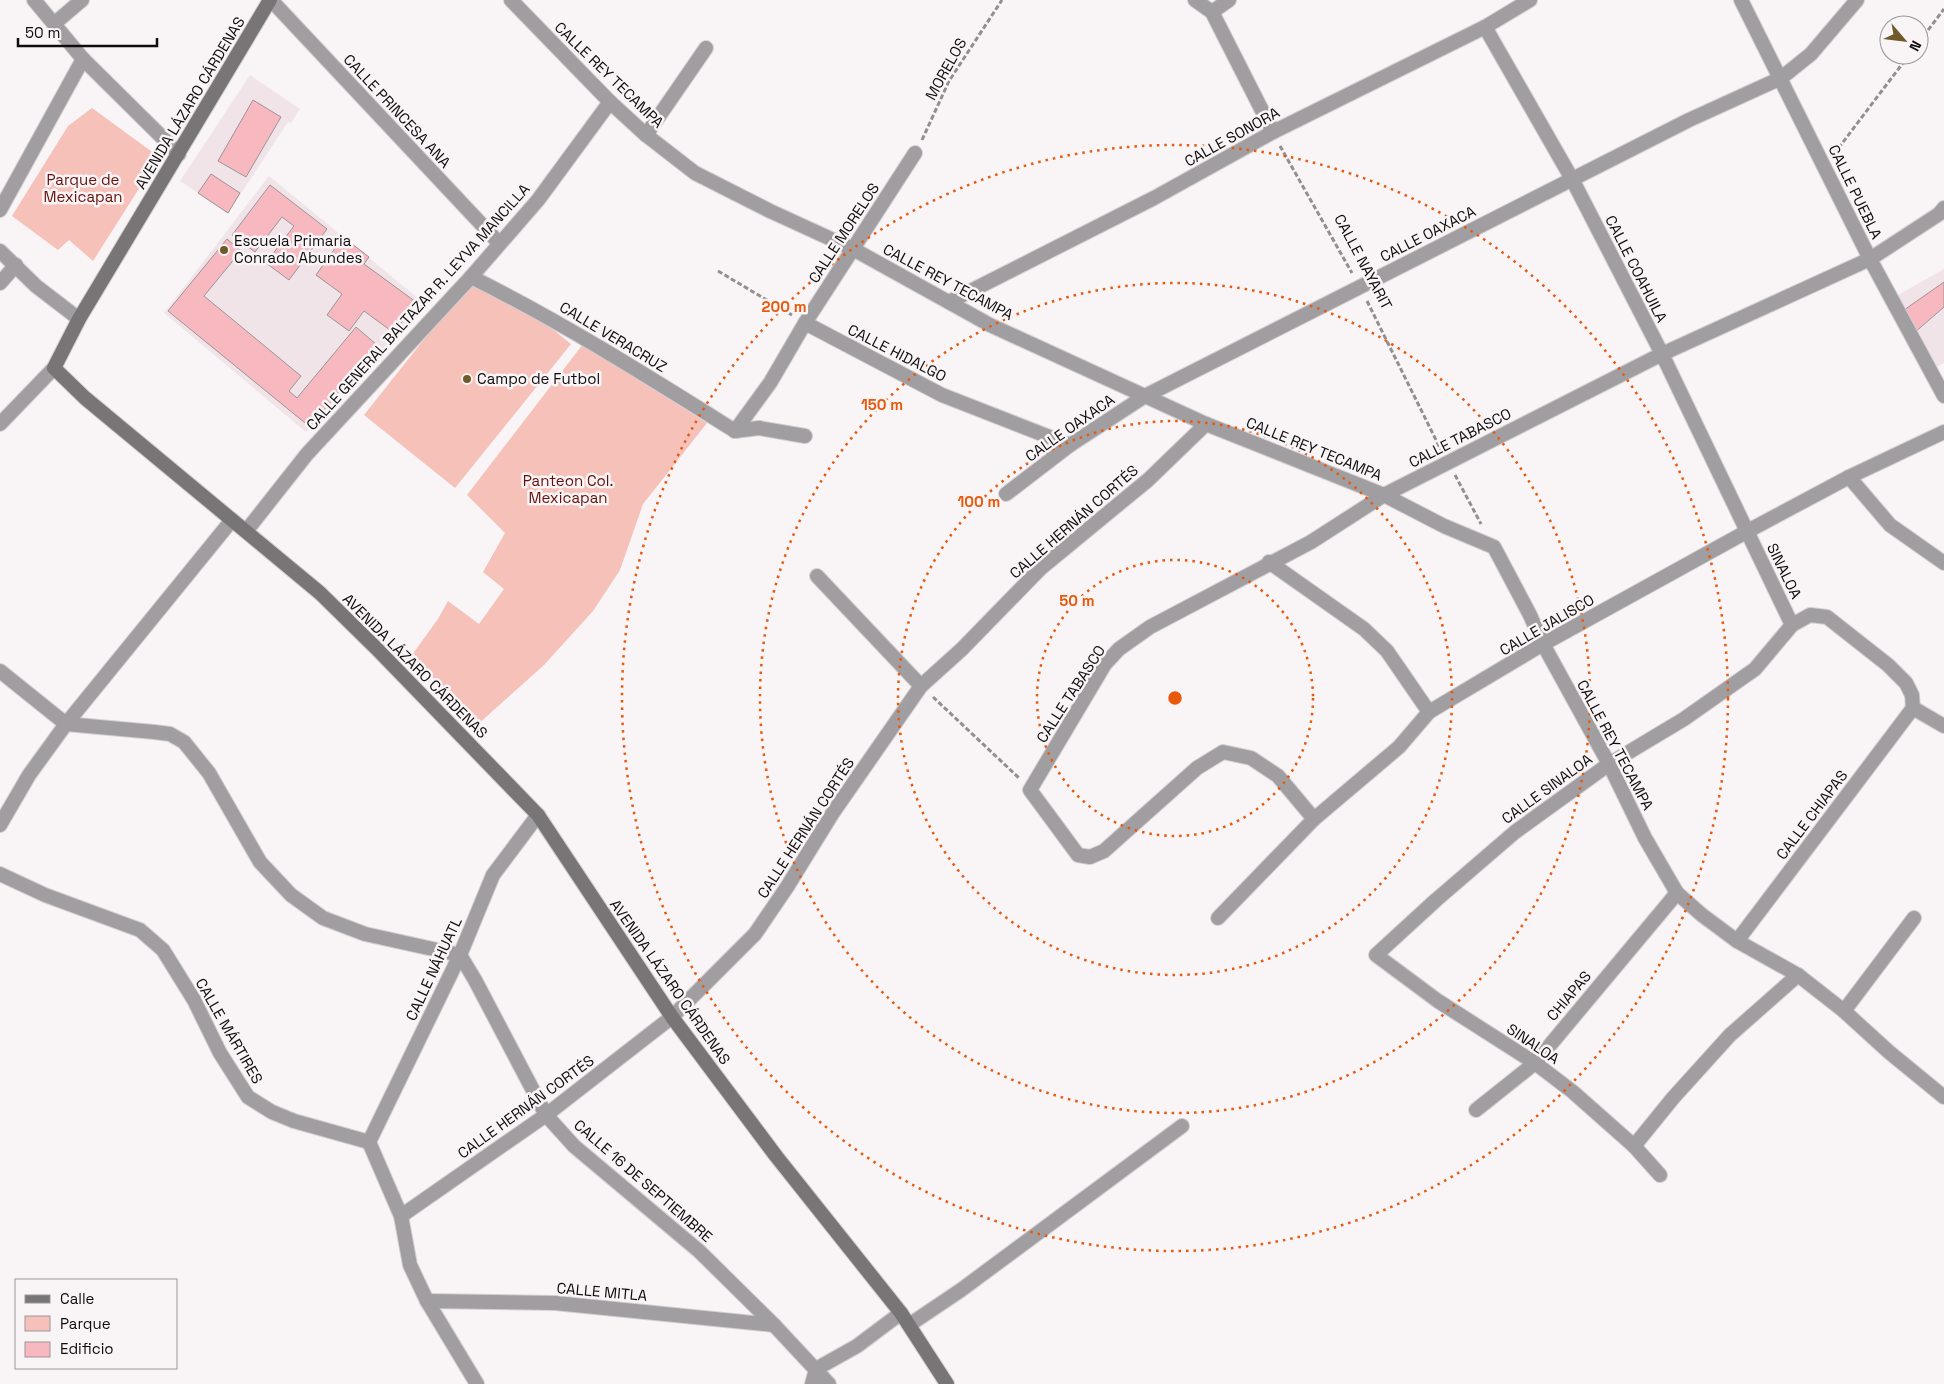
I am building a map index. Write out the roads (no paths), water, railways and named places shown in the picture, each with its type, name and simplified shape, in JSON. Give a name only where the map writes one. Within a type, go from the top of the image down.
[{"type":"main road","name":"AVENIDA LÁZARO CÁRDENAS","points":[[271,0],[79,319],[54,368],[85,398],[320,593],[538,815],[672,1017],[776,1156],[901,1312],[947,1384]]},
{"type":"street","points":[[34,0],[83,59],[179,154]]},
{"type":"street","points":[[55,23],[82,0]]},
{"type":"street","name":"CALLE PRINCESA ANA","points":[[271,0],[499,243]]},
{"type":"street","name":"CALLE REY TECAMPA","points":[[510,0],[610,102],[695,173],[853,249],[990,325],[1206,424],[1384,495],[1444,526],[1494,547],[1543,644],[1609,764],[1645,838],[1677,893],[1702,915],[1737,941],[1798,975],[1844,1011],[1944,1098]]},
{"type":"street","points":[[1195,0],[1212,12],[1272,132]]},
{"type":"street","points":[[1212,12],[1229,0]]},
{"type":"street","name":"CALLE SONORA","points":[[949,302],[1154,198],[1272,132],[1485,27],[1530,0]]},
{"type":"street","name":"CALLE PUEBLA","points":[[1741,0],[1870,260],[1944,396]]},
{"type":"street","name":"CALLE OAXACA","points":[[1006,494],[1070,444],[1145,396],[1689,120],[1781,78],[1811,54],[1858,0]]},
{"type":"street","name":"CALLE COAHUILA","points":[[1485,27],[1572,179],[1662,354],[1746,532]]},
{"type":"street","points":[[646,134],[706,48]]},
{"type":"street","points":[[0,210],[83,59]]},
{"type":"street","name":"CALLE GENERAL BALTAZAR R. LEYVA MANCILLA","points":[[246,530],[307,454],[471,277],[538,200],[610,102]]},
{"type":"street","name":"CALLE MORELOS","points":[[735,432],[770,383],[805,323],[915,154]]},
{"type":"street","name":"CALLE TABASCO","points":[[1314,819],[1278,776],[1250,758],[1222,752],[1197,768],[1104,851],[1090,857],[1078,855],[1030,790],[1106,664],[1119,649],[1150,627],[1269,562],[1311,542],[1384,495],[1662,354],[1870,260],[1940,214],[1944,208]]},
{"type":"street","points":[[0,251],[36,286],[79,319]]},
{"type":"street","points":[[0,283],[16,265]]},
{"type":"street","name":"CALLE VERACRUZ","points":[[471,277],[530,307],[658,383],[735,432]]},
{"type":"street","name":"CALLE HIDALGO","points":[[805,323],[942,395],[1070,444]]},
{"type":"street","points":[[0,424],[54,368]]},
{"type":"street","name":"CALLE HERNÁN CORTÉS","points":[[401,1216],[546,1115],[672,1017],[755,934],[787,887],[832,814],[921,686],[962,649],[1041,568],[1148,480],[1206,424]]},
{"type":"street","points":[[735,432],[759,428],[805,436]]},
{"type":"street","name":"CALLE JALISCO","points":[[1218,918],[1314,819],[1399,747],[1429,712],[1543,644],[1746,532],[1849,477],[1944,432]]},
{"type":"street","points":[[1849,477],[1890,524],[1944,563]]},
{"type":"street","points":[[0,824],[29,775],[66,724],[232,520]]},
{"type":"street","name":"SINALOA","points":[[1746,532],[1792,625]]},
{"type":"street","points":[[1269,562],[1364,629],[1387,651],[1429,712]]},
{"type":"street","points":[[817,576],[921,686]]},
{"type":"street","points":[[1792,625],[1810,615],[1827,617],[1888,666],[1906,683],[1912,694],[1914,708],[1944,726]]},
{"type":"street","name":"CALLE SINALOA","points":[[1376,955],[1515,832],[1609,764],[1684,719],[1755,669],[1792,625]]},
{"type":"street","points":[[0,671],[66,724],[170,734],[184,742],[209,773],[260,862],[291,895],[323,918],[365,934],[460,955]]},
{"type":"street","name":"CALLE CHIAPAS","points":[[1737,941],[1914,708]]},
{"type":"street","name":"CALLE NÁHUATL","points":[[369,1142],[460,955],[493,874],[538,815]]},
{"type":"street","name":"CALLE MÁRTIRES","points":[[0,874],[45,895],[140,930],[163,950],[194,1000],[220,1053],[248,1097],[272,1112],[294,1121],[369,1142]]},
{"type":"street","name":"CHIAPAS","points":[[1476,1110],[1535,1063],[1677,893]]},
{"type":"street","points":[[1844,1011],[1914,918]]},
{"type":"street","name":"CALLE 16 DE SEPTIEMBRE","points":[[460,955],[546,1115],[574,1146],[699,1251],[774,1325],[829,1384]]},
{"type":"street","name":"SINALOA","points":[[1376,955],[1438,1001],[1535,1063],[1573,1092],[1634,1146],[1660,1175]]},
{"type":"street","points":[[1634,1146],[1673,1098],[1730,1035],[1798,975]]},
{"type":"street","points":[[909,1325],[961,1290],[1182,1126]]},
{"type":"street","points":[[369,1142],[401,1216],[410,1265],[427,1301],[477,1384]]},
{"type":"street","name":"CALLE MITLA","points":[[427,1301],[555,1303],[774,1325]]},
{"type":"street","points":[[812,1384],[816,1369],[856,1346],[901,1312]]},
{"type":"place","name":"Escuela Primaria Conrado Abundes","points":[[224,250]]},
{"type":"place","name":"Campo de Futbol","points":[[467,379]]},
{"type":"park label","name":"Parque de Mexicapan","points":[[83,188]]},
{"type":"park label","name":"Panteon Col. Mexicapan","points":[[568,490]]}]
